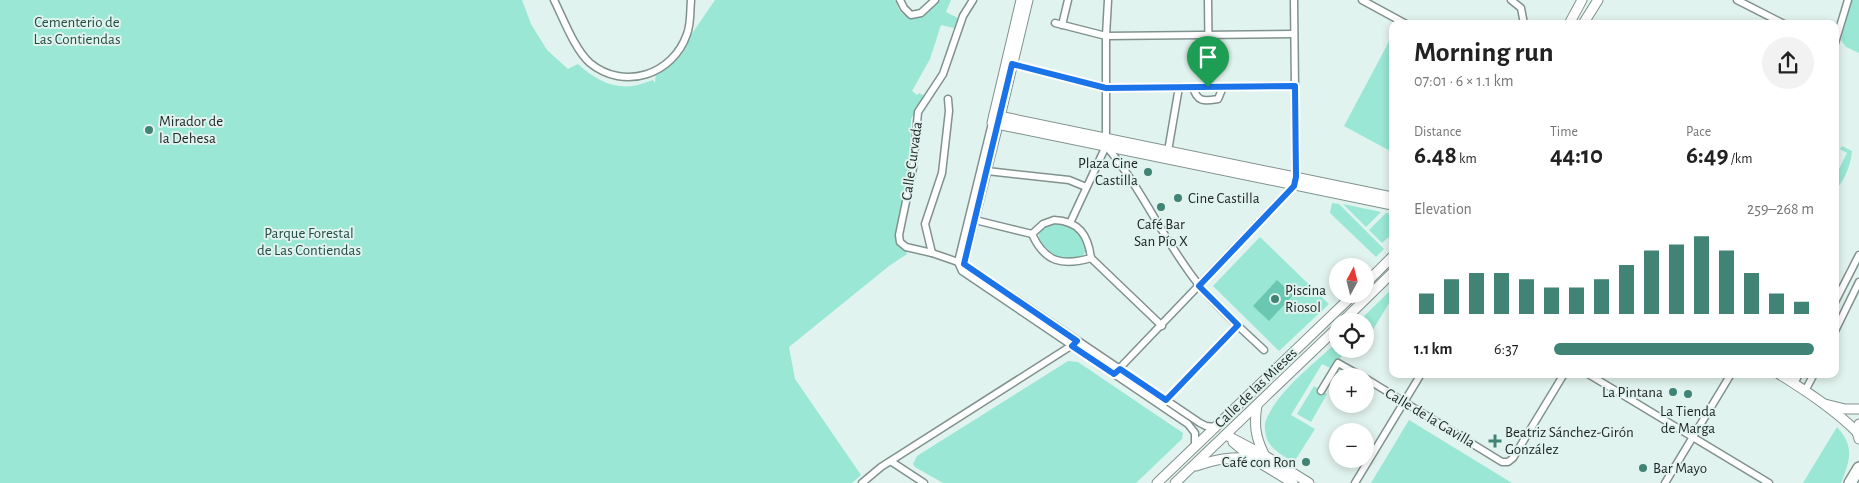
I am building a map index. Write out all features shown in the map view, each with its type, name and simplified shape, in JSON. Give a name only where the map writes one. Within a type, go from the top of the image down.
[{"type":"highway","points":[[1850,483],[1859,468]]},
{"type":"street","points":[[554,0],[579,49],[588,61],[600,70],[614,76],[629,78],[644,76],[668,62],[687,34],[691,0]]},
{"type":"street","points":[[900,0],[904,8],[911,15],[921,13],[934,0]]},
{"type":"street","name":"Calle Curvada","points":[[961,263],[932,253],[906,247],[900,242],[899,235],[913,168],[918,112],[944,74],[963,16],[973,0]]},
{"type":"street","points":[[961,263],[975,220],[987,171],[1020,0]]},
{"type":"street","points":[[1028,0],[961,263],[962,271],[1117,372],[1191,426],[1194,433],[1195,446],[1226,435],[1264,455],[1309,483]]},
{"type":"street","points":[[1068,0],[1059,24],[1106,36],[1294,34]]},
{"type":"street","points":[[1070,223],[1104,149],[1108,0]]},
{"type":"street","points":[[1208,0],[1208,87]]},
{"type":"street","points":[[1117,372],[1295,182],[1294,0]]},
{"type":"street","points":[[1362,0],[1399,20]]},
{"type":"street","points":[[1511,0],[1521,8],[1523,20]]},
{"type":"street","points":[[1571,20],[1582,0]]},
{"type":"street","points":[[1586,20],[1598,0]]},
{"type":"street","points":[[1738,0],[1776,20]]},
{"type":"street","points":[[1839,30],[1848,0]]},
{"type":"street","points":[[1012,64],[1106,88],[1295,86]]},
{"type":"street","points":[[1193,87],[1195,96],[1200,100],[1209,100],[1218,99],[1221,96],[1223,87]]},
{"type":"street","points":[[1168,151],[1179,88]]},
{"type":"street","points":[[932,253],[925,224],[942,173],[949,111],[948,99]]},
{"type":"street","points":[[996,120],[1095,144],[1119,160],[1199,286],[1264,350]]},
{"type":"street","points":[[996,120],[1104,149],[1125,150],[1295,182],[1389,197]]},
{"type":"street","points":[[1095,144],[1099,150],[1168,151],[1389,204]]},
{"type":"street","points":[[1119,160],[1125,150]]},
{"type":"street","points":[[987,171],[1069,180],[1086,188]]},
{"type":"street","points":[[975,220],[1032,234],[1040,250],[1054,260],[1071,263],[1091,258]]},
{"type":"street","points":[[1032,234],[1038,227],[1049,221],[1061,220],[1070,223],[1084,234],[1088,241],[1091,258],[1162,326]]},
{"type":"street","points":[[1839,294],[1859,255]]},
{"type":"street","points":[[1374,275],[1389,260]]},
{"type":"street","points":[[1374,290],[1389,273]]},
{"type":"street","points":[[1374,291],[1389,276]]},
{"type":"street","points":[[1839,322],[1859,282]]},
{"type":"street","points":[[1839,296],[1849,301]]},
{"type":"street","name":"Calle de las Mieses","points":[[1157,483],[1345,303]]},
{"type":"street","points":[[1351,313],[1362,303]]},
{"type":"street","points":[[1166,400],[1238,325]]},
{"type":"street","points":[[1293,483],[1237,447],[1226,435],[1224,428],[1312,340],[1317,330]]},
{"type":"street","name":"Calle de las Mieses","points":[[1175,483],[1329,336]]},
{"type":"street","points":[[862,483],[881,467],[892,462],[1074,343]]},
{"type":"street","points":[[1335,368],[1338,363],[1347,368]]},
{"type":"street","points":[[1117,372],[1166,400],[1200,423],[1215,427]]},
{"type":"street","points":[[1321,390],[1329,377]]},
{"type":"street","points":[[1354,483],[1419,378]]},
{"type":"street","name":"Calle de la Gavilla","points":[[1374,384],[1502,462],[1508,462],[1513,458],[1562,378]]},
{"type":"street","points":[[1595,378],[1769,483]]},
{"type":"street","points":[[1665,483],[1729,378]]},
{"type":"street","points":[[1784,378],[1822,403],[1858,432]]},
{"type":"street","points":[[1794,384],[1797,378]]},
{"type":"street","points":[[1805,391],[1812,378]]},
{"type":"street","points":[[1822,403],[1845,409],[1859,409]]},
{"type":"street","points":[[1257,405],[1255,424],[1257,440],[1264,455]]},
{"type":"street","points":[[1191,468],[1215,459],[1233,457],[1252,458]]},
{"type":"street","points":[[892,462],[921,482]]},
{"type":"green space","name":"Parque Forestal de Las Contiendas","points":[[0,0],[522,0],[531,24],[547,50],[568,69],[578,64],[590,74],[610,84],[635,86],[653,80],[655,83],[656,72],[676,57],[715,0],[894,0],[903,14],[917,18],[935,4],[937,0],[951,0],[946,12],[958,18],[954,28],[941,25],[930,59],[912,91],[917,95],[919,93],[925,96],[911,119],[910,155],[896,237],[898,246],[906,251],[907,254],[889,266],[789,347],[795,379],[861,475],[852,483],[0,483]]},
{"type":"green space","points":[[1852,0],[1859,0],[1859,53],[1846,47],[1841,40]]},
{"type":"green space","points":[[1389,42],[1389,150],[1344,126]]},
{"type":"green space","points":[[1842,146],[1852,151],[1850,162],[1839,185],[1839,169],[1847,153],[1840,149]]},
{"type":"green space","points":[[1332,203],[1339,204],[1384,249],[1376,257],[1330,213]]},
{"type":"green space","points":[[1343,204],[1381,212],[1366,227]]},
{"type":"green space","points":[[1386,213],[1389,214],[1389,237],[1382,243],[1369,230]]},
{"type":"green space","points":[[1052,223],[1067,226],[1080,234],[1085,244],[1085,253],[1079,258],[1071,259],[1060,258],[1050,254],[1043,247],[1039,238],[1041,228]]},
{"type":"green space","name":"Piscina Riosol","points":[[1260,237],[1329,304],[1279,351],[1213,286]]},
{"type":"green space","points":[[1389,292],[1389,303],[1374,328],[1374,313],[1367,313]]},
{"type":"green space","points":[[1329,349],[1329,358],[1340,358],[1335,360],[1330,368],[1322,364],[1291,415],[1315,429],[1294,462],[1270,445],[1265,427],[1266,421],[1280,397]]},
{"type":"green space","points":[[1068,361],[1078,362],[1183,433],[1182,439],[1136,483],[943,483],[915,467],[913,464],[917,456]]},
{"type":"green space","points":[[1314,386],[1327,394],[1311,422],[1297,414]]},
{"type":"green space","points":[[1409,420],[1512,483],[1371,483]]},
{"type":"green space","points":[[1837,427],[1843,434],[1849,447],[1847,467],[1841,483],[1803,483]]},
{"type":"shaded area","points":[[1277,280],[1293,295],[1269,321],[1253,306]]},
{"type":"place","name":"Mirador de la Dehesa","points":[[149,130]]},
{"type":"place","name":"Plaza Cine Castilla","points":[[1148,172]]},
{"type":"place","name":"Cine Castilla","points":[[1178,198]]},
{"type":"place","name":"Café Bar San Pío X","points":[[1161,207]]},
{"type":"place","name":"Piscina Riosol","points":[[1275,299]]},
{"type":"place","name":"La Pintana","points":[[1673,392]]},
{"type":"place","name":"La Tienda de Marga","points":[[1688,394]]},
{"type":"place","name":"Beatriz Sánchez-Girón González","points":[[1495,441]]},
{"type":"place","name":"Café con Ron","points":[[1306,462]]},
{"type":"place","name":"Bar Mayo","points":[[1643,468]]},
{"type":"route","points":[[1012,64],[1106,88],[1208,87],[1295,86],[1296,177],[1294,186],[1199,286],[1238,325],[1166,400],[1120,369],[1114,374],[1072,346],[1077,341],[964,264],[1012,64]]},
{"type":"park label","name":"Cementerio de Las Contiendas","points":[[77,30]]}]
